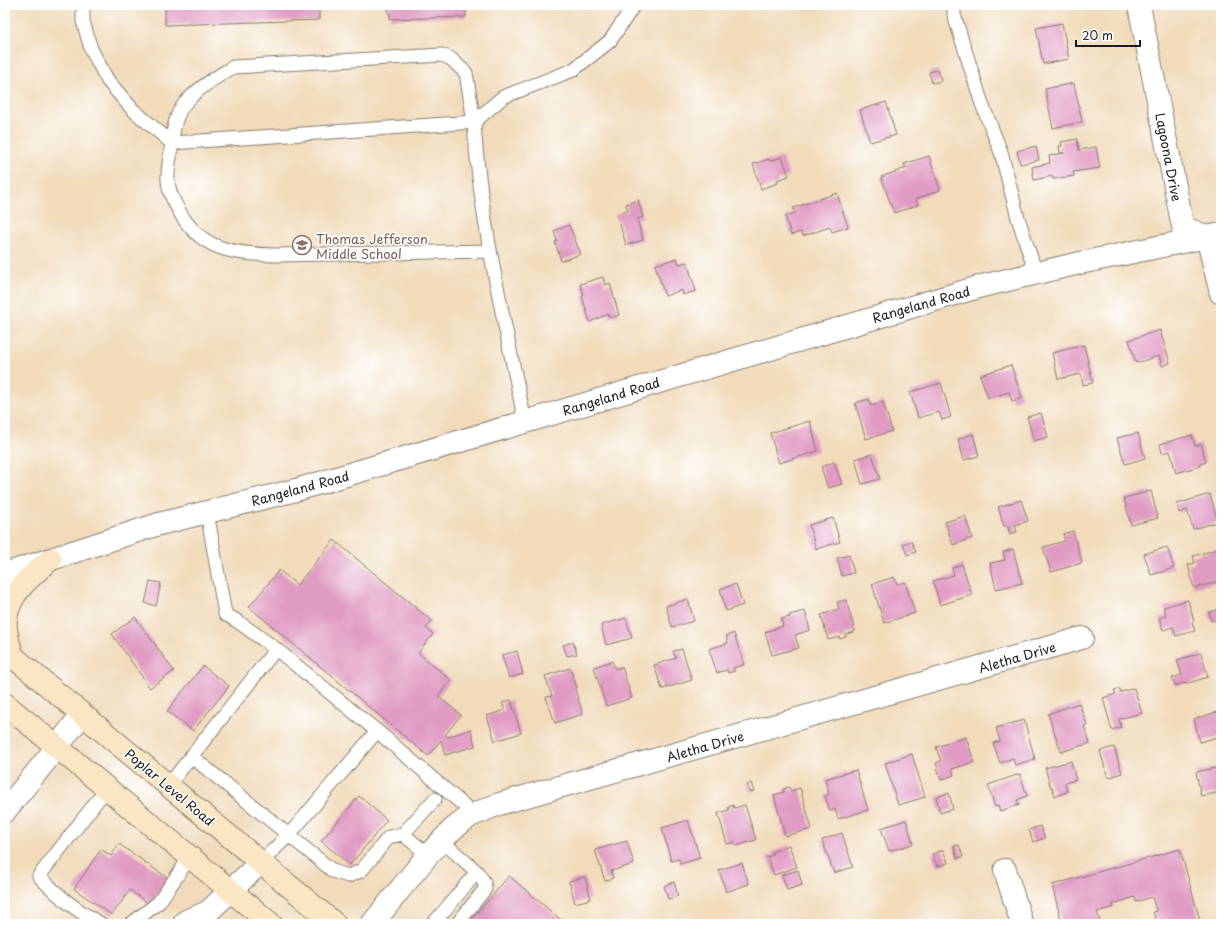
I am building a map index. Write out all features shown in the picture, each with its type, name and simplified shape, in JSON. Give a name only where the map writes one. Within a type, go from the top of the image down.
[{"type":"main road","points":[[8,653],[6,620],[12,600],[27,580],[51,559]]},
{"type":"main road","name":"Poplar Level Road","points":[[8,653],[335,924]]},
{"type":"main road","points":[[5,704],[271,924]]},
{"type":"street","name":"Lagoona Drive","points":[[1139,5],[1183,228],[1214,236]]},
{"type":"street","name":"Rangeland Road","points":[[5,574],[159,524],[296,490],[952,295],[1080,263],[1214,236]]},
{"type":"street","points":[[1214,236],[1221,293]]},
{"type":"street","name":"Aletha Drive","points":[[372,924],[435,848],[453,829],[474,814],[499,804],[1082,638]]},
{"type":"street","points":[[5,811],[82,714]]},
{"type":"street","points":[[184,924],[186,921],[207,918],[261,862]]},
{"type":"street","points":[[1006,870],[1022,924]]},
{"type":"lane","points":[[83,5],[84,21],[91,49],[108,81],[133,110],[172,143],[474,122],[503,97],[573,70],[610,41],[634,5]]},
{"type":"lane","points":[[954,5],[954,15],[958,29],[982,104],[1001,152],[1018,218],[1036,273]]},
{"type":"lane","points":[[490,251],[277,255],[245,254],[220,247],[199,237],[194,232],[185,222],[171,197],[168,176],[175,122],[186,102],[207,84],[232,67],[442,55],[451,59],[466,73],[474,122],[476,151],[490,251],[525,422]]},
{"type":"lane","points":[[207,512],[225,614],[276,649],[377,731],[474,814]]},
{"type":"lane","points":[[168,786],[276,649]]},
{"type":"lane","points":[[261,862],[289,836],[377,731]]},
{"type":"lane","points":[[191,756],[333,871],[348,876],[361,871],[390,837],[402,834],[435,799]]},
{"type":"lane","points":[[101,924],[87,917],[50,888],[39,876],[107,788]]},
{"type":"lane","points":[[402,834],[435,848],[477,872],[484,882],[485,889],[457,924]]},
{"type":"lane","points":[[131,924],[159,902],[190,857]]},
{"type":"lane","points":[[432,924],[477,872]]},
{"type":"building","points":[[165,5],[319,5],[319,20],[165,25]]},
{"type":"building","points":[[388,5],[466,5],[466,17],[390,19]]},
{"type":"building","points":[[1062,23],[1069,59],[1043,64],[1036,28]]},
{"type":"building","points":[[938,70],[941,81],[932,83],[929,72]]},
{"type":"building","points":[[1074,83],[1082,122],[1053,128],[1045,89]]},
{"type":"building","points":[[886,102],[896,135],[870,142],[860,110]]},
{"type":"building","points":[[1077,139],[1079,150],[1096,147],[1100,168],[1073,172],[1074,176],[1053,179],[1052,176],[1034,180],[1032,167],[1050,163],[1049,156],[1064,153],[1060,153],[1059,146],[1062,146],[1061,142]]},
{"type":"building","points":[[1036,146],[1039,160],[1020,164],[1017,151]]},
{"type":"building","points":[[929,156],[940,190],[916,199],[918,205],[894,213],[881,177],[906,168],[904,164]]},
{"type":"building","points":[[782,157],[789,176],[777,180],[778,183],[761,189],[753,164]]},
{"type":"building","points":[[837,193],[848,227],[832,232],[830,227],[803,236],[801,232],[791,235],[785,216],[795,213],[793,208]]},
{"type":"building","points":[[638,200],[643,217],[637,219],[643,240],[626,245],[617,214],[628,211],[626,204]]},
{"type":"building","points":[[569,225],[581,254],[561,261],[555,242],[557,241],[554,231]]},
{"type":"building","points":[[677,258],[679,264],[687,262],[696,291],[683,295],[682,290],[665,296],[655,265]]},
{"type":"building","points":[[603,277],[605,285],[610,283],[619,315],[609,318],[608,314],[590,322],[580,284]]},
{"type":"building","points":[[1160,330],[1170,363],[1162,366],[1159,356],[1136,363],[1129,340]]},
{"type":"building","points":[[1084,345],[1093,383],[1083,385],[1081,374],[1058,379],[1052,353]]},
{"type":"building","points":[[1011,365],[1022,398],[1012,401],[1009,392],[988,398],[980,375]]},
{"type":"building","points":[[941,383],[951,417],[942,420],[939,412],[918,418],[910,392]]},
{"type":"building","points":[[869,399],[871,406],[883,402],[892,431],[866,439],[855,403]]},
{"type":"building","points":[[1041,413],[1048,437],[1034,441],[1027,417]]},
{"type":"building","points":[[810,421],[818,451],[779,463],[770,433]]},
{"type":"building","points":[[1138,433],[1145,458],[1125,464],[1117,438]]},
{"type":"building","points":[[973,434],[979,456],[964,460],[958,439]]},
{"type":"building","points":[[1192,435],[1195,446],[1201,444],[1206,462],[1200,464],[1201,466],[1176,473],[1170,451],[1162,453],[1160,444]]},
{"type":"building","points":[[872,454],[880,479],[862,484],[855,459]]},
{"type":"building","points":[[834,462],[842,484],[828,488],[821,467]]},
{"type":"building","points":[[1151,491],[1158,518],[1131,525],[1124,498]]},
{"type":"building","points":[[1210,494],[1218,522],[1193,529],[1187,510],[1179,513],[1177,504]]},
{"type":"building","points":[[1021,500],[1028,521],[1015,525],[1017,532],[1010,534],[1007,525],[1004,526],[998,507]]},
{"type":"building","points":[[965,516],[972,538],[953,545],[945,522]]},
{"type":"building","points":[[833,518],[840,542],[816,549],[809,525]]},
{"type":"building","points":[[1073,531],[1082,563],[1051,572],[1043,547],[1065,541],[1063,534]]},
{"type":"building","points":[[334,540],[432,621],[426,628],[433,634],[418,653],[451,680],[438,696],[461,715],[445,735],[448,737],[471,729],[475,746],[445,755],[441,740],[428,756],[249,607],[279,570],[297,585]]},
{"type":"building","points":[[911,541],[916,552],[907,555],[903,544]]},
{"type":"building","points":[[1167,547],[1174,568],[1151,575],[1144,554]]},
{"type":"building","points":[[1221,548],[1221,581],[1194,588],[1188,565],[1195,563],[1193,556]]},
{"type":"building","points":[[1013,549],[1022,583],[996,589],[990,563],[1005,560],[1003,552]]},
{"type":"building","points":[[849,555],[854,573],[842,576],[837,558]]},
{"type":"building","points":[[962,564],[972,595],[940,605],[933,581],[954,575],[952,568]]},
{"type":"building","points":[[894,577],[897,584],[905,582],[915,613],[884,623],[872,584]]},
{"type":"building","points":[[150,581],[161,583],[156,606],[145,603]]},
{"type":"building","points":[[736,584],[743,605],[726,611],[720,589]]},
{"type":"building","points":[[688,599],[694,621],[672,627],[666,606]]},
{"type":"building","points":[[846,600],[855,631],[840,639],[839,637],[828,640],[821,615],[839,609],[837,602]]},
{"type":"building","points":[[1188,600],[1194,621],[1192,622],[1195,631],[1176,636],[1173,627],[1163,630],[1159,618],[1166,616],[1164,607]]},
{"type":"building","points":[[1221,609],[1220,627],[1218,619],[1211,621],[1209,612]]},
{"type":"building","points":[[805,611],[810,630],[795,635],[799,648],[772,655],[765,632],[783,626],[781,619],[790,617],[789,615]]},
{"type":"building","points":[[135,617],[174,671],[150,688],[112,634]]},
{"type":"building","points":[[626,618],[632,638],[606,645],[601,625]]},
{"type":"building","points":[[734,633],[744,665],[733,668],[735,671],[728,673],[727,670],[717,673],[709,649],[728,643],[726,636]]},
{"type":"building","points":[[573,642],[577,654],[567,656],[563,645]]},
{"type":"building","points":[[682,649],[692,680],[662,689],[654,665],[676,658],[673,651]]},
{"type":"building","points":[[517,651],[523,674],[509,678],[502,655]]},
{"type":"building","points":[[1201,653],[1208,677],[1175,686],[1172,678],[1182,675],[1177,660]]},
{"type":"building","points":[[612,661],[615,669],[622,667],[632,698],[606,706],[594,667]]},
{"type":"building","points":[[203,666],[229,686],[193,731],[167,711]]},
{"type":"building","points":[[570,668],[577,688],[575,689],[583,714],[555,723],[546,697],[552,696],[545,676]]},
{"type":"building","points":[[1134,688],[1142,713],[1119,719],[1121,727],[1112,730],[1103,698],[1116,694],[1114,690],[1117,689],[1120,689],[1121,692]]},
{"type":"building","points":[[511,700],[521,733],[495,741],[487,716],[505,710],[502,703]]},
{"type":"building","points":[[1079,703],[1087,725],[1084,726],[1090,743],[1061,752],[1048,714]]},
{"type":"building","points":[[1217,712],[1221,727],[1221,736],[1200,742],[1194,719]]},
{"type":"building","points":[[1024,720],[1035,759],[1015,765],[1013,758],[1000,763],[993,743],[1000,741],[996,728]]},
{"type":"building","points":[[966,737],[974,762],[952,769],[954,775],[941,780],[936,763],[941,761],[936,747]]},
{"type":"building","points":[[1114,747],[1122,773],[1108,778],[1100,751]]},
{"type":"building","points":[[912,754],[925,797],[898,805],[885,763]]},
{"type":"building","points":[[1071,761],[1076,780],[1065,783],[1067,792],[1055,796],[1045,768]]},
{"type":"building","points":[[1220,767],[1221,792],[1201,796],[1196,772]]},
{"type":"building","points":[[856,770],[868,810],[838,819],[835,809],[830,811],[825,796],[829,794],[825,779]]},
{"type":"building","points":[[1020,774],[1027,796],[1017,800],[1019,805],[1000,811],[998,805],[995,807],[988,785]]},
{"type":"building","points":[[751,783],[754,791],[750,792],[747,785]]},
{"type":"building","points":[[789,787],[791,791],[800,788],[812,829],[785,836],[774,795],[784,792],[783,789]]},
{"type":"building","points":[[949,793],[953,809],[940,813],[936,797]]},
{"type":"building","points":[[359,796],[387,820],[350,865],[321,841]]},
{"type":"building","points":[[733,805],[734,808],[745,805],[756,840],[736,846],[735,842],[727,844],[718,813],[729,810],[728,807]]},
{"type":"building","points":[[688,820],[700,858],[680,864],[679,859],[671,861],[662,828]]},
{"type":"building","points":[[906,820],[913,844],[889,851],[881,828]]},
{"type":"building","points":[[1040,826],[1045,838],[1033,842],[1029,830]]},
{"type":"building","points":[[842,833],[853,867],[834,873],[822,840]]},
{"type":"building","points":[[627,841],[634,864],[611,871],[613,878],[605,881],[595,850]]},
{"type":"building","points":[[119,844],[169,879],[150,905],[130,890],[112,915],[74,889],[101,849],[111,856]]},
{"type":"building","points":[[789,845],[797,867],[774,875],[767,857],[773,855],[772,852]]},
{"type":"building","points":[[959,845],[963,857],[957,858],[954,846]]},
{"type":"building","points":[[1180,849],[1201,924],[1157,924],[1153,912],[1156,911],[1152,897],[1136,902],[1135,897],[1113,904],[1114,907],[1097,912],[1101,924],[1062,924],[1052,885]]},
{"type":"building","points":[[943,850],[948,863],[937,866],[932,854]]},
{"type":"building","points":[[742,863],[749,884],[726,892],[719,870]]},
{"type":"building","points":[[798,870],[802,885],[787,890],[782,875]]},
{"type":"building","points":[[509,876],[566,924],[468,924]]},
{"type":"building","points":[[585,877],[591,899],[575,903],[569,881]]},
{"type":"building","points":[[674,882],[678,896],[668,899],[664,886]]},
{"type":"place","name":"Thomas Jefferson Middle School","points":[[302,245]]}]
